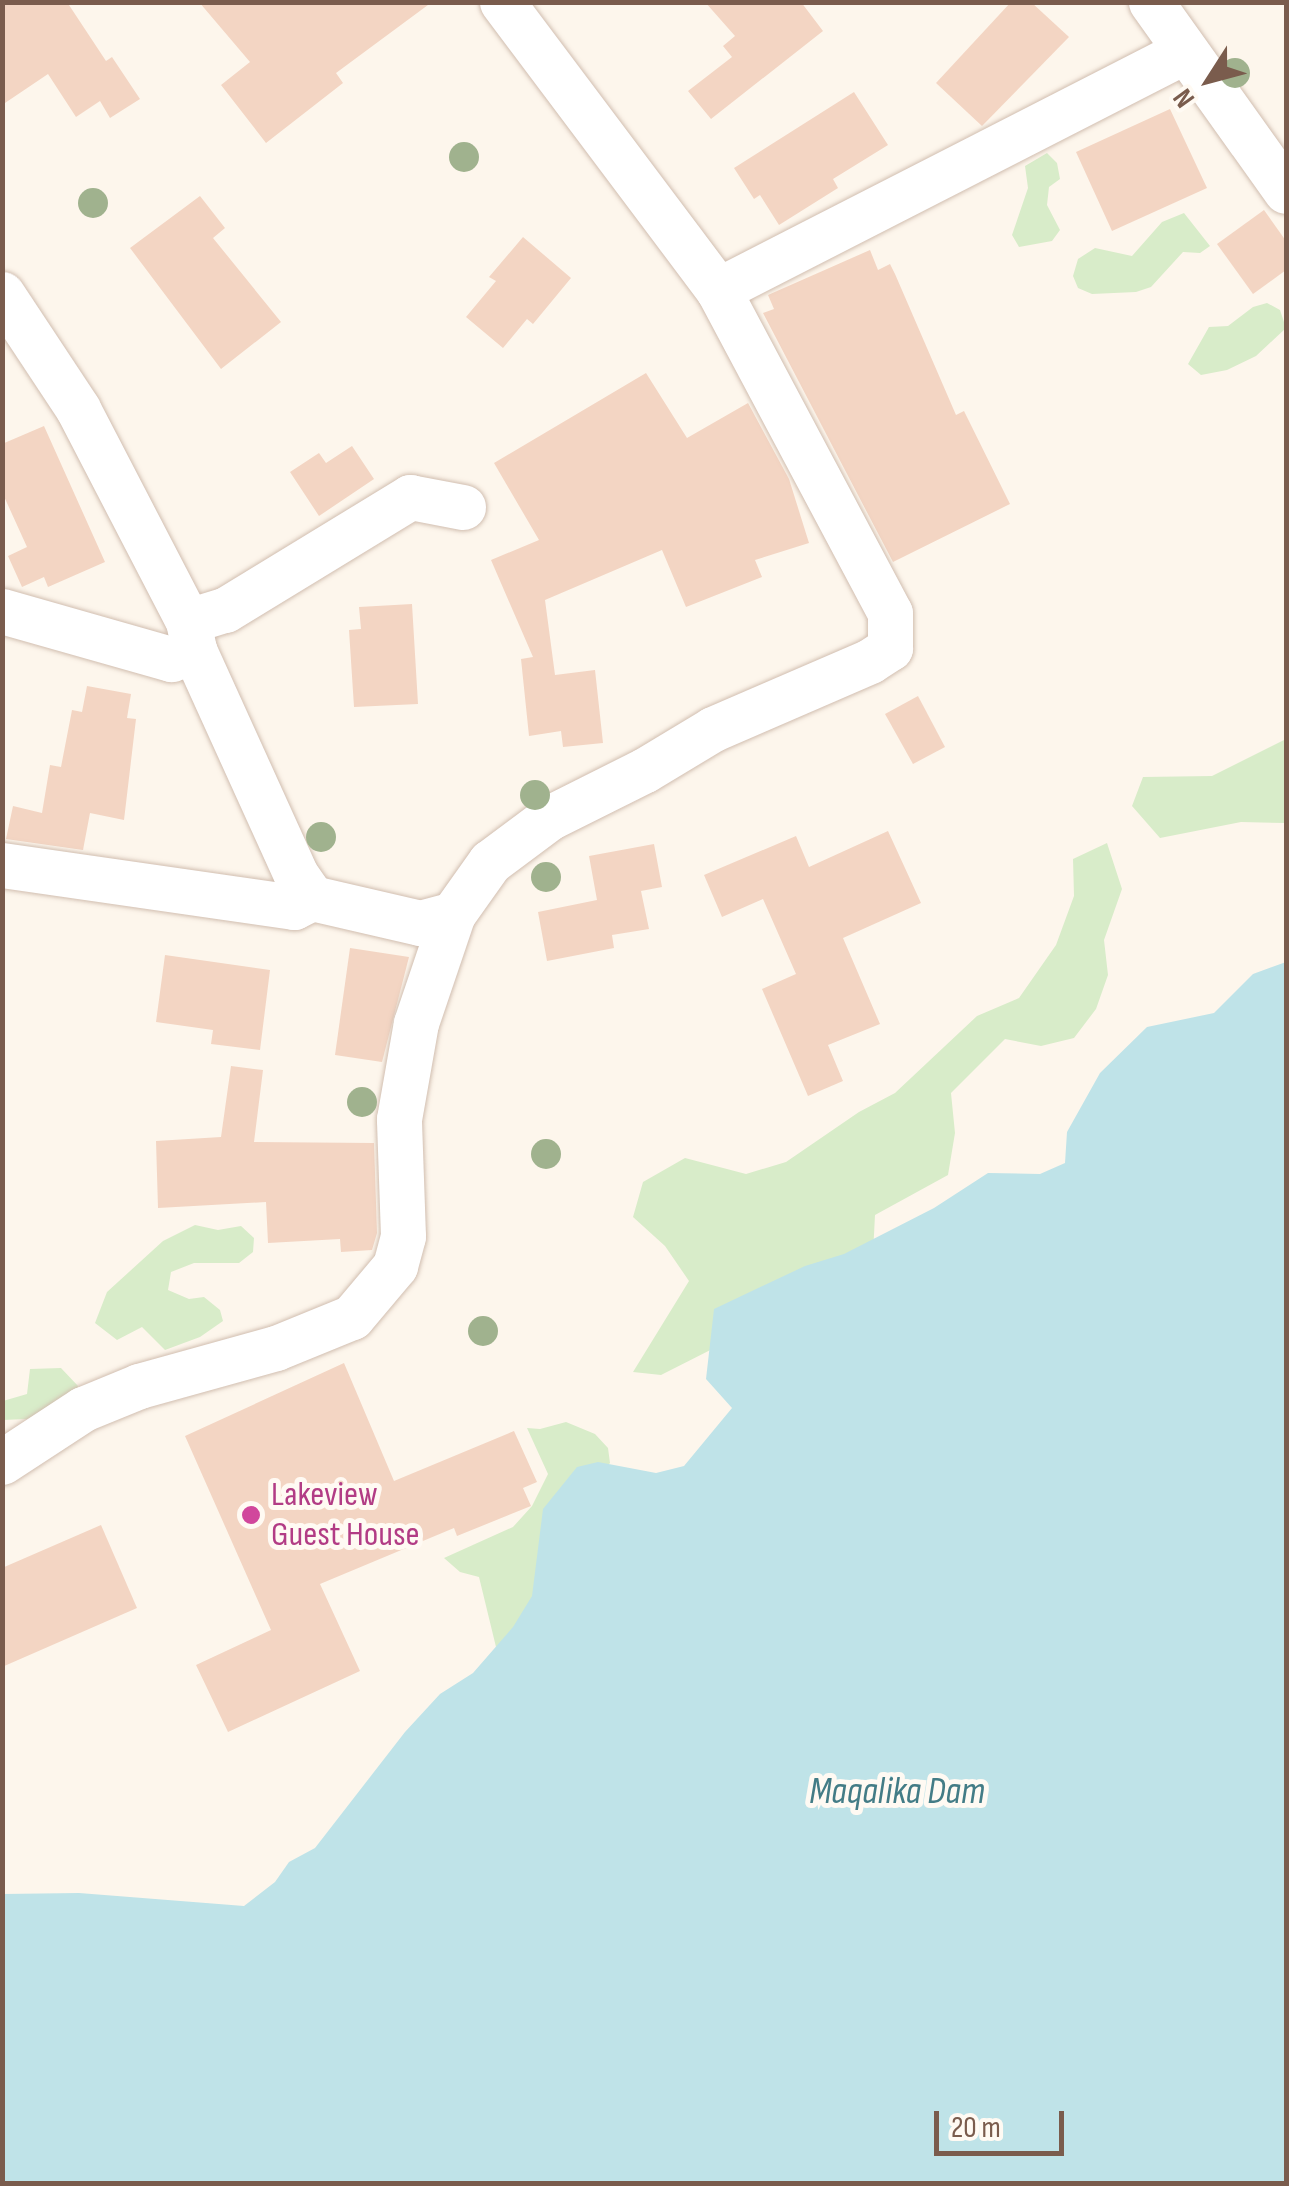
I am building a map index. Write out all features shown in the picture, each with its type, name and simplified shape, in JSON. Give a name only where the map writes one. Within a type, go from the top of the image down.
[{"type":"street","points":[[2,1462],[27,1442],[97,1403],[139,1386],[276,1348],[352,1316],[395,1266],[402,1236],[399,1119],[416,1023],[453,914],[490,862],[548,818],[645,770],[713,729],[870,661],[890,648],[890,614],[718,290],[502,2]]},
{"type":"street","points":[[1151,2],[1183,52],[1286,191]]},
{"type":"street","points":[[718,290],[1183,52]]},
{"type":"street","points":[[2,294],[78,409],[191,635],[296,875],[312,898]]},
{"type":"street","points":[[2,612],[171,658],[191,635],[226,610],[410,497],[462,507]]},
{"type":"street","points":[[2,865],[294,907],[312,898],[420,922],[453,914]]},
{"type":"green space","points":[[1047,153],[1057,163],[1060,179],[1049,187],[1047,205],[1060,230],[1052,241],[1019,247],[1012,235],[1028,188],[1025,166]]},
{"type":"green space","points":[[1184,213],[1210,246],[1200,253],[1183,252],[1151,287],[1136,292],[1092,294],[1078,288],[1073,276],[1078,259],[1095,248],[1132,256],[1162,222]]},
{"type":"green space","points":[[1267,303],[1280,310],[1286,328],[1256,356],[1227,370],[1201,375],[1188,364],[1209,327],[1228,326],[1253,307]]},
{"type":"green space","points":[[1286,739],[1286,823],[1241,822],[1160,838],[1132,806],[1143,777],[1212,776]]},
{"type":"green space","points":[[1107,843],[1122,889],[1104,940],[1108,975],[1096,1009],[1074,1038],[1041,1046],[1005,1039],[951,1093],[955,1133],[948,1175],[875,1215],[873,1254],[738,1336],[661,1375],[633,1372],[689,1281],[665,1246],[633,1217],[643,1182],[685,1158],[746,1174],[786,1162],[859,1112],[895,1093],[977,1016],[1019,998],[1056,945],[1074,896],[1073,859]]},
{"type":"green space","points":[[195,1225],[218,1230],[241,1226],[254,1238],[253,1252],[239,1263],[194,1263],[171,1272],[168,1290],[189,1299],[204,1297],[220,1310],[223,1321],[200,1337],[165,1350],[142,1327],[117,1340],[95,1323],[107,1292],[163,1241]]},
{"type":"green space","points":[[61,1368],[78,1386],[78,1399],[48,1418],[3,1420],[3,1401],[27,1394],[30,1369]]},
{"type":"green space","points":[[566,1422],[595,1434],[608,1448],[610,1463],[593,1483],[569,1612],[496,1647],[479,1577],[460,1572],[444,1558],[513,1527],[532,1506],[548,1474],[527,1428]]},
{"type":"water","name":"Maqalika Dam","points":[[1286,962],[1286,2183],[3,2183],[3,1894],[79,1893],[244,1906],[275,1882],[289,1862],[315,1848],[405,1732],[440,1694],[473,1673],[513,1627],[532,1596],[543,1509],[577,1467],[598,1462],[656,1473],[684,1466],[732,1408],[706,1379],[714,1309],[805,1266],[844,1254],[934,1208],[988,1173],[1040,1174],[1065,1163],[1067,1132],[1100,1073],[1147,1027],[1214,1013],[1253,974]]},
{"type":"building","points":[[2,2],[67,2],[106,61],[112,57],[140,99],[110,118],[100,101],[76,117],[48,74],[2,105]]},
{"type":"building","points":[[199,2],[432,2],[336,73],[343,83],[266,143],[221,85],[250,62]]},
{"type":"building","points":[[705,2],[801,2],[823,31],[711,119],[688,91],[732,57],[723,46],[735,36]]},
{"type":"building","points":[[1011,2],[1031,2],[1069,37],[982,126],[936,83]]},
{"type":"building","points":[[854,92],[888,145],[833,179],[838,188],[779,225],[760,195],[754,199],[734,168]]},
{"type":"building","points":[[1170,109],[1207,188],[1112,231],[1076,152]]},
{"type":"building","points":[[200,196],[225,228],[213,238],[281,322],[221,369],[130,248]]},
{"type":"building","points":[[1264,210],[1286,241],[1286,270],[1253,294],[1217,244]]},
{"type":"building","points":[[523,237],[571,278],[533,324],[527,319],[503,348],[466,317],[496,281],[489,277]]},
{"type":"building","points":[[870,250],[878,270],[890,264],[956,415],[964,411],[1010,504],[893,562],[763,313],[774,309],[768,295]]},
{"type":"building","points":[[646,373],[687,438],[748,403],[789,479],[809,543],[755,560],[762,577],[686,607],[662,550],[545,600],[555,675],[595,670],[603,743],[563,747],[561,731],[529,736],[521,659],[533,657],[491,560],[539,540],[494,463]]},
{"type":"building","points":[[44,426],[105,562],[48,587],[44,577],[22,587],[8,556],[27,547],[2,492],[2,444]]},
{"type":"building","points":[[352,446],[374,479],[319,516],[290,472],[319,453],[326,463]]},
{"type":"building","points":[[412,604],[418,704],[354,707],[349,630],[361,629],[359,607]]},
{"type":"building","points":[[87,686],[131,694],[127,718],[136,719],[124,820],[90,813],[83,850],[6,839],[13,806],[42,813],[50,765],[61,767],[72,710],[82,712]]},
{"type":"building","points":[[918,696],[945,747],[913,764],[885,714]]},
{"type":"building","points":[[888,831],[921,903],[843,938],[880,1024],[828,1045],[843,1081],[808,1096],[762,989],[796,974],[763,899],[722,917],[704,875],[796,836],[809,867]]},
{"type":"building","points":[[654,844],[662,887],[641,891],[649,929],[612,935],[614,948],[547,961],[538,912],[597,900],[589,856]]},
{"type":"building","points":[[350,948],[409,957],[382,1062],[335,1055]]},
{"type":"building","points":[[165,955],[270,970],[260,1050],[211,1044],[213,1030],[156,1022]]},
{"type":"building","points":[[231,1066],[263,1070],[254,1142],[374,1143],[377,1233],[372,1250],[341,1252],[340,1239],[268,1243],[266,1202],[158,1208],[156,1141],[221,1137]]},
{"type":"building","points":[[344,1363],[394,1481],[514,1431],[537,1482],[523,1488],[531,1506],[457,1536],[454,1528],[320,1584],[360,1671],[228,1732],[196,1665],[271,1630],[185,1436]]},
{"type":"building","points":[[101,1525],[137,1608],[2,1667],[2,1568]]},
{"type":"place","name":"Lakeview Guest House","points":[[251,1515]]}]
